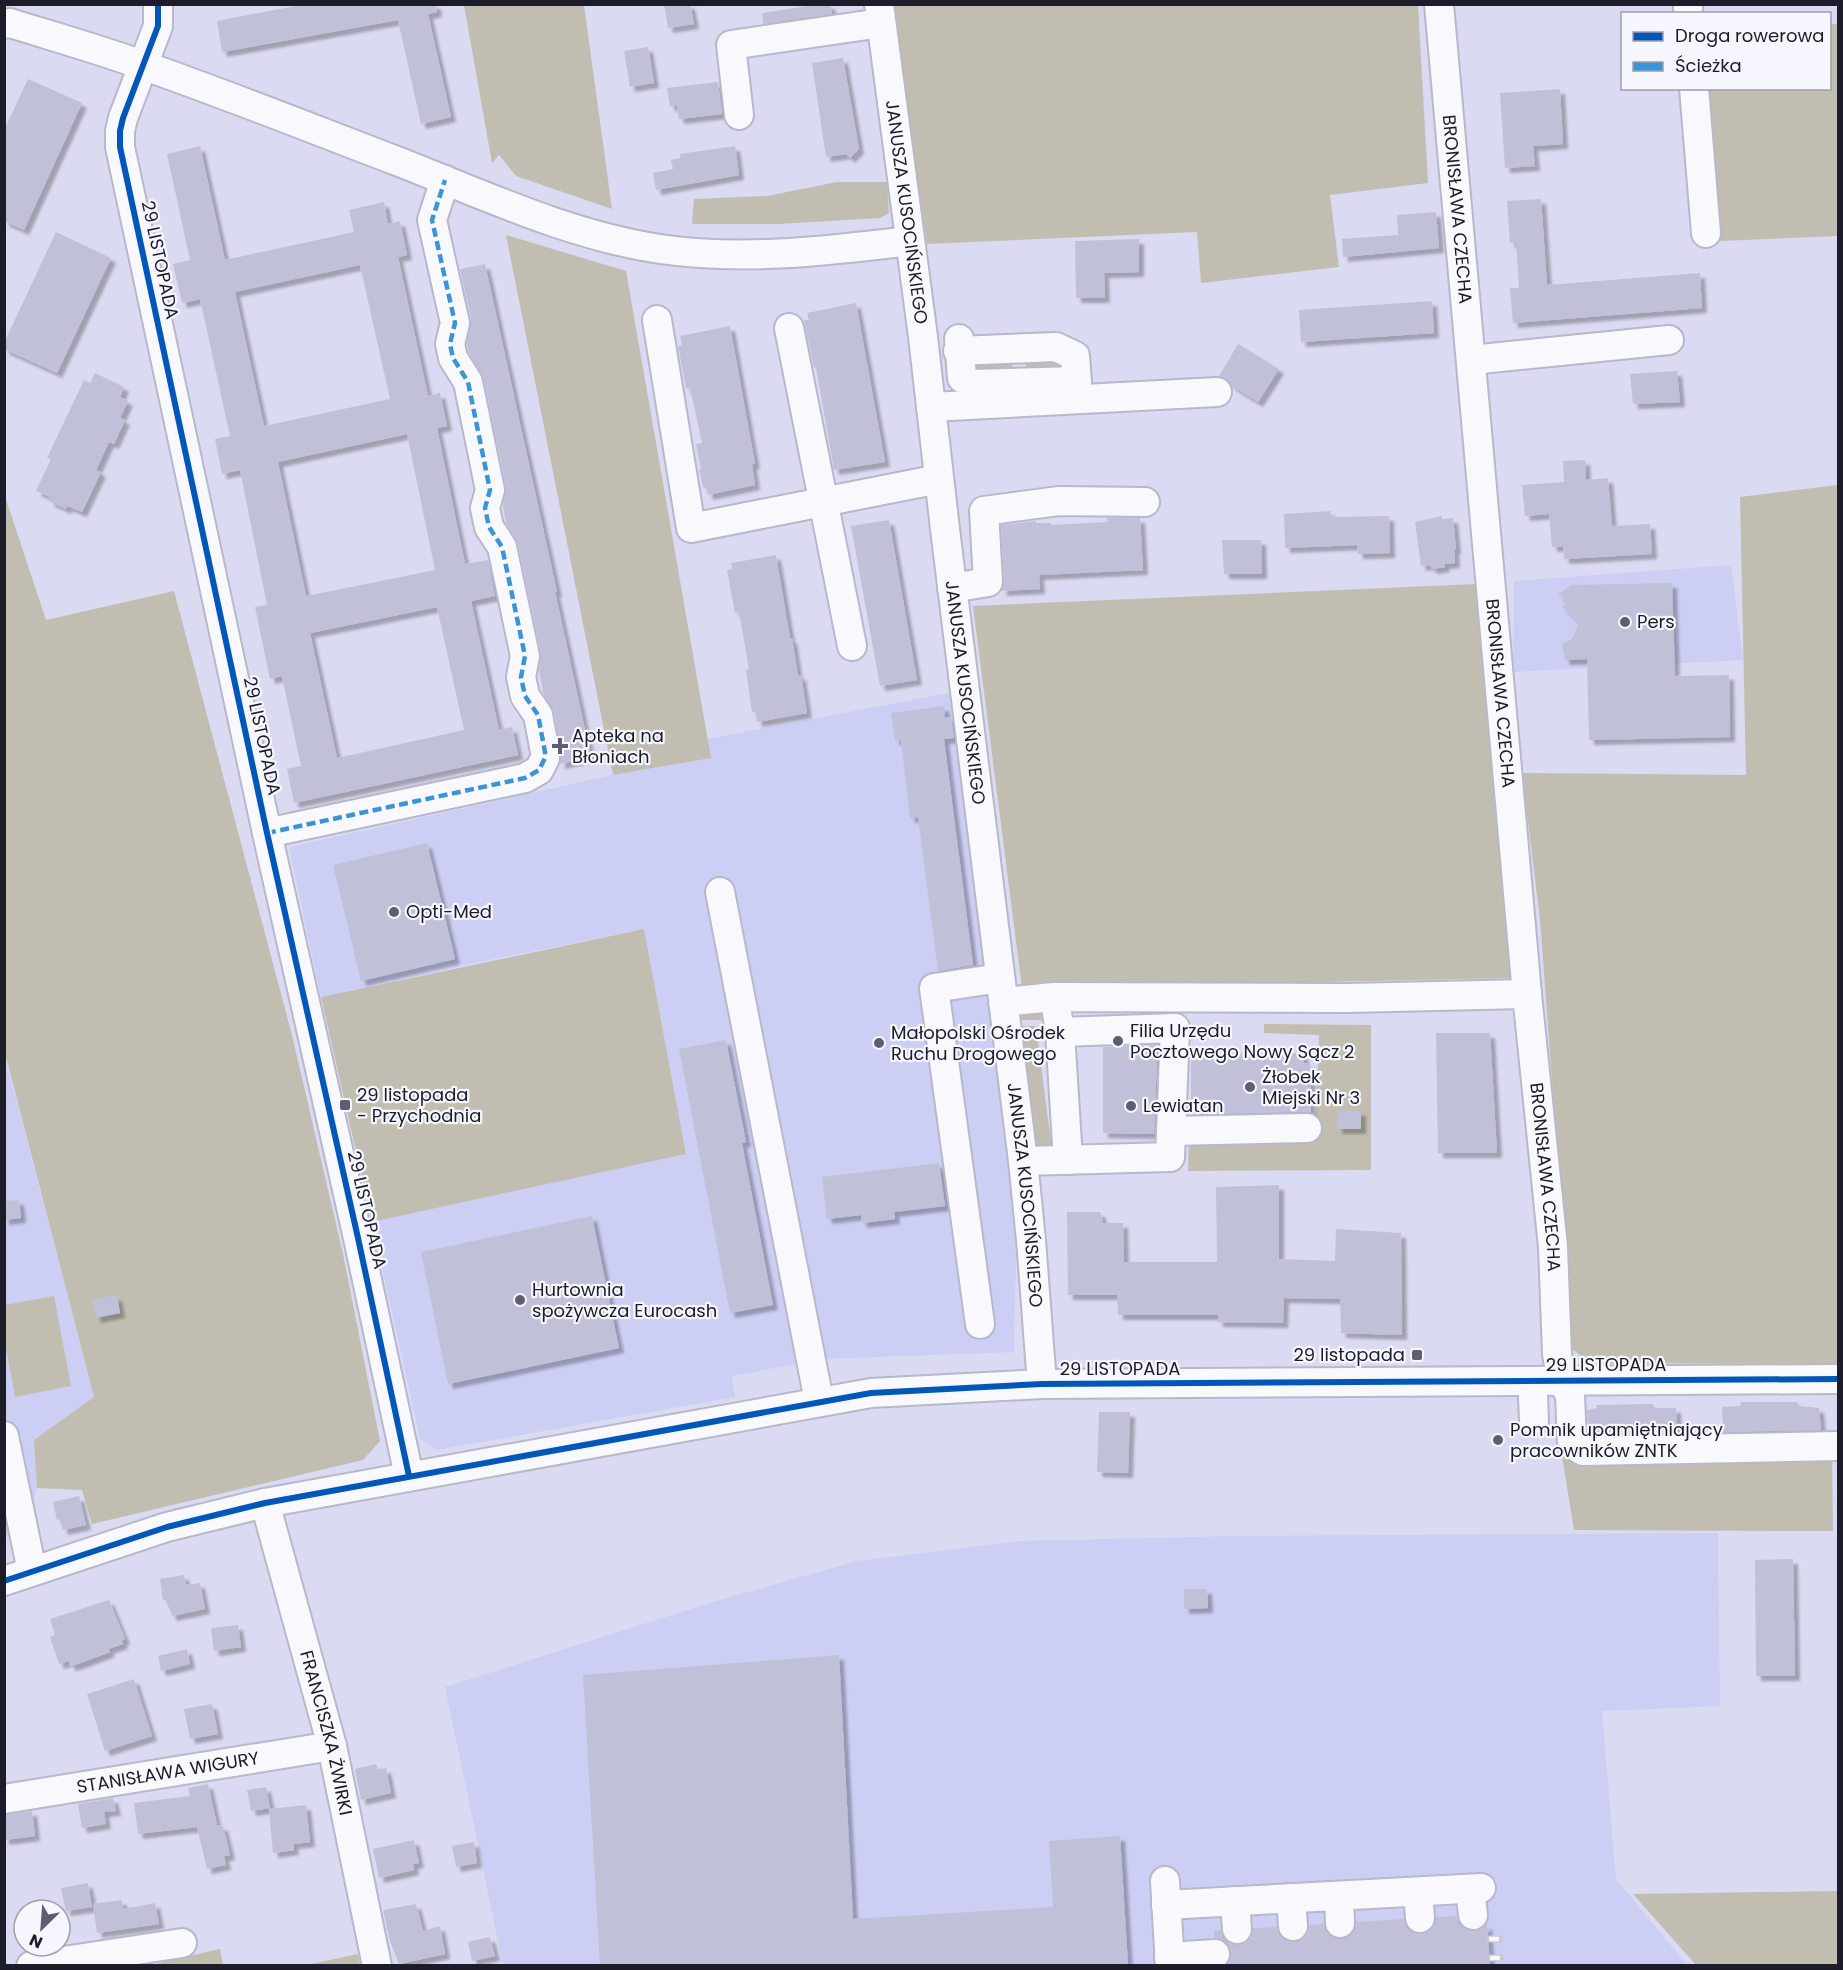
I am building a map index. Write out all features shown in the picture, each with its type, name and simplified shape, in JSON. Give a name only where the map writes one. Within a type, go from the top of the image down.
[{"type":"street","name":"29 LISTOPADA","points":[[158,4],[158,26],[123,118],[120,147],[267,833],[364,1261],[409,1476]]},
{"type":"street","name":"BRONISŁAWA CZECHA","points":[[1439,4],[1527,994],[1553,1246],[1557,1354],[1562,1381],[1570,1395],[1572,1444],[1583,1451],[1839,1446]]},
{"type":"street","points":[[739,115],[731,45],[880,14]]},
{"type":"street","name":"JANUSZA KUSOCIŃSKIEGO","points":[[880,14],[923,337],[1023,1161],[1042,1384]]},
{"type":"street","points":[[4,24],[10,23],[143,65],[445,180],[545,221],[614,240],[661,249],[715,255],[788,254],[910,241]]},
{"type":"street","points":[[1694,90],[1706,232]]},
{"type":"street","points":[[267,833],[525,778],[539,770],[545,758],[538,715],[525,696],[521,677],[525,656],[502,547],[489,527],[485,508],[490,490],[468,382],[453,358],[450,344],[455,323],[432,220],[445,180]]},
{"type":"street","points":[[657,320],[691,528],[939,479]]},
{"type":"street","points":[[789,328],[852,646]]},
{"type":"street","points":[[958,345],[1072,333],[1085,342],[1089,375]]},
{"type":"street","points":[[923,337],[958,345],[1056,347],[1075,356],[1077,381],[972,384],[962,378],[958,345]]},
{"type":"street","points":[[1471,360],[1669,340]]},
{"type":"street","points":[[1019,348],[1019,383]]},
{"type":"street","points":[[931,407],[1217,392]]},
{"type":"street","points":[[952,588],[988,582],[984,512],[1059,501],[1145,502]]},
{"type":"street","points":[[720,892],[819,1401]]},
{"type":"street","points":[[980,1324],[934,988],[1002,990],[1054,997],[1348,998],[1527,994]]},
{"type":"street","points":[[1054,997],[1060,1032],[1068,1160]]},
{"type":"street","points":[[1023,1161],[1170,1157],[1175,1028],[1060,1032]]},
{"type":"street","points":[[1171,1131],[1307,1128]]},
{"type":"street","name":"29 LISTOPADA","points":[[4,1581],[166,1527],[265,1503],[872,1393],[1042,1384],[1839,1379]]},
{"type":"street","points":[[4,1436],[32,1571]]},
{"type":"street","name":"FRANCISZKA ŻWIRKI","points":[[265,1503],[332,1746],[377,1965]]},
{"type":"street","name":"STANISŁAWA WIGURY","points":[[4,1798],[332,1746]]},
{"type":"street","points":[[1215,1954],[1169,1961],[1166,1893],[1235,1901],[1292,1912],[1419,1905],[1474,1897]]},
{"type":"street","points":[[1235,1901],[1237,1929]]},
{"type":"street","points":[[31,1965],[182,1943]]},
{"type":"shaded area","points":[[464,5],[584,5],[612,209],[516,176],[499,155],[492,163]]},
{"type":"shaded area","points":[[892,5],[1418,5],[1428,183],[1330,195],[1339,267],[1201,283],[1197,232],[927,244]]},
{"type":"shaded area","points":[[1831,24],[1838,24],[1838,236],[1720,241],[1707,90],[1831,90]]},
{"type":"shaded area","points":[[837,182],[887,182],[889,213],[880,218],[778,224],[692,224],[694,199],[767,196]]},
{"type":"shaded area","points":[[506,235],[626,271],[711,758],[613,775]]},
{"type":"shaded area","points":[[1026,355],[1053,355],[1069,369],[1026,371]]},
{"type":"shaded area","points":[[1012,357],[1013,377],[983,381],[965,360]]},
{"type":"shaded area","points":[[1838,485],[1838,1364],[1590,1363],[1572,1349],[1540,919],[1522,773],[1746,775],[1740,497]]},
{"type":"shaded area","points":[[4,493],[46,620],[174,591],[292,1035],[343,1254],[380,1441],[363,1460],[92,1524],[82,1490],[37,1488],[34,1440],[94,1397],[5,1053]]},
{"type":"shaded area","points":[[1731,565],[1743,660],[1513,672],[1514,581]]},
{"type":"shaded area","points":[[1476,584],[1513,978],[1022,988],[973,606]]},
{"type":"shaded area","points":[[949,693],[979,910],[1000,1103],[1015,1189],[1014,1352],[822,1359],[732,1376],[735,1397],[437,1450],[420,1438],[372,1222],[686,1154],[644,929],[321,997],[289,847],[613,775],[710,758],[707,739]]},
{"type":"shaded area","points":[[644,929],[686,1154],[372,1222],[321,997]]},
{"type":"shaded area","points":[[1020,1010],[1046,1011],[1050,1020],[1021,1020]]},
{"type":"shaded area","points":[[1264,1024],[1371,1025],[1371,1170],[1188,1171],[1189,1137],[1315,1136],[1319,1035],[1264,1033]]},
{"type":"shaded area","points":[[1021,1026],[1036,1026],[1050,1135],[1063,1135],[1057,1148],[1037,1147]]},
{"type":"shaded area","points":[[4,1053],[94,1397],[34,1440],[37,1488],[24,1535],[5,1537]]},
{"type":"shaded area","points":[[54,1296],[71,1386],[15,1397],[5,1343],[5,1305]]},
{"type":"shaded area","points":[[1832,1455],[1833,1531],[1574,1530],[1562,1456],[1614,1458]]},
{"type":"shaded area","points":[[1718,1533],[1720,1706],[1602,1711],[1616,1879],[1687,1965],[503,1965],[445,1687],[713,1602],[857,1561],[1021,1541],[1235,1536]]},
{"type":"shaded area","points":[[1838,1891],[1838,1966],[1696,1965],[1633,1894]]},
{"type":"shaded area","points":[[219,1949],[223,1965],[152,1965]]},
{"type":"shaded area","points":[[358,1954],[360,1965],[306,1965]]},
{"type":"building","points":[[306,4],[436,4],[437,12],[428,14],[451,117],[421,124],[398,20],[222,52],[217,21]]},
{"type":"building","points":[[664,4],[690,4],[694,24],[668,28]]},
{"type":"building","points":[[808,4],[830,4],[832,14],[763,24],[762,13],[808,6]]},
{"type":"building","points":[[648,47],[654,83],[630,87],[624,51]]},
{"type":"building","points":[[843,58],[859,149],[850,158],[846,154],[826,157],[812,63]]},
{"type":"building","points":[[28,79],[82,103],[24,230],[4,221],[4,130]]},
{"type":"building","points":[[718,82],[722,114],[679,119],[677,106],[670,106],[667,88]]},
{"type":"building","points":[[1560,89],[1563,144],[1533,146],[1535,166],[1505,168],[1500,93]]},
{"type":"building","points":[[200,146],[225,260],[354,232],[349,210],[384,202],[388,224],[400,221],[407,255],[398,257],[428,396],[440,393],[447,426],[437,428],[465,564],[488,560],[495,596],[471,601],[499,730],[512,727],[518,755],[294,803],[287,769],[301,766],[282,676],[270,679],[255,607],[267,605],[240,470],[222,474],[215,439],[230,436],[200,299],[182,303],[173,264],[190,260],[167,154]],"holes":[[[360,265],[390,399],[264,426],[235,292]],[[407,434],[435,570],[306,596],[278,462]],[[437,607],[464,730],[337,758],[310,633]]]},
{"type":"building","points":[[735,146],[739,175],[656,190],[653,173],[673,169],[671,160],[680,158],[680,154]]},
{"type":"building","points":[[1541,199],[1547,285],[1700,273],[1702,308],[1513,323],[1510,288],[1519,288],[1516,242],[1510,243],[1507,201]]},
{"type":"building","points":[[1436,212],[1439,248],[1343,257],[1342,239],[1398,235],[1397,215]]},
{"type":"building","points":[[56,232],[111,258],[57,373],[4,349],[4,343]]},
{"type":"building","points":[[1139,239],[1139,272],[1104,273],[1105,298],[1076,298],[1075,241]]},
{"type":"building","points":[[485,264],[591,757],[560,764],[561,749],[554,712],[544,695],[539,671],[541,653],[518,544],[506,523],[503,506],[506,487],[484,379],[467,344],[471,319],[460,269]]},
{"type":"building","points":[[1432,301],[1434,333],[1301,342],[1299,310]]},
{"type":"building","points":[[856,303],[885,462],[834,470],[816,367],[814,368],[804,320],[809,320],[807,313]]},
{"type":"building","points":[[730,326],[755,464],[752,464],[755,485],[708,495],[707,488],[703,487],[696,444],[702,443],[690,388],[686,388],[678,346],[682,345],[680,336]]},
{"type":"building","points":[[1238,344],[1279,369],[1258,402],[1219,376]]},
{"type":"building","points":[[1677,371],[1680,402],[1633,404],[1630,374]]},
{"type":"building","points":[[95,373],[124,387],[120,397],[128,401],[120,418],[125,420],[114,444],[109,442],[96,470],[101,472],[82,512],[67,506],[66,509],[49,501],[50,497],[36,491],[51,459],[47,458],[84,380],[90,383]]},
{"type":"building","points":[[1585,460],[1586,480],[1608,478],[1612,526],[1650,524],[1652,554],[1564,559],[1563,546],[1552,547],[1549,514],[1525,516],[1522,485],[1564,482],[1563,461]]},
{"type":"building","points":[[1331,511],[1331,517],[1389,516],[1390,553],[1358,554],[1357,545],[1285,548],[1284,514]]},
{"type":"building","points":[[1442,516],[1442,519],[1453,518],[1455,563],[1444,564],[1445,567],[1432,569],[1430,565],[1421,566],[1415,522]]},
{"type":"building","points":[[1107,518],[1140,518],[1143,570],[1039,575],[1040,589],[1001,591],[1004,581],[1001,525],[1036,521],[1036,523],[1051,523],[1051,525],[1108,522]]},
{"type":"building","points":[[889,520],[917,680],[880,686],[851,526]]},
{"type":"building","points":[[1222,540],[1261,540],[1262,574],[1224,574]]},
{"type":"building","points":[[776,555],[790,638],[792,638],[798,676],[801,675],[807,713],[757,722],[756,712],[752,712],[746,670],[749,669],[739,612],[735,613],[727,570],[732,569],[731,563]]},
{"type":"building","points":[[1672,583],[1675,676],[1729,675],[1730,737],[1589,740],[1587,659],[1565,660],[1562,644],[1572,639],[1578,626],[1572,616],[1562,607],[1566,601],[1558,594],[1571,585]]},
{"type":"building","points":[[944,706],[945,718],[951,717],[954,738],[944,739],[973,965],[938,971],[918,817],[910,818],[901,740],[895,741],[891,713]]},
{"type":"building","name":"Opti-Med","points":[[427,843],[455,959],[361,981],[333,865]]},
{"type":"building","points":[[1436,1033],[1490,1033],[1497,1153],[1438,1153]]},
{"type":"building","points":[[726,1040],[746,1142],[742,1143],[773,1305],[730,1313],[679,1049]]},
{"type":"building","name":"Lewiatan","points":[[1156,1045],[1154,1134],[1103,1133],[1103,1047]]},
{"type":"building","points":[[1303,1053],[1304,1063],[1310,1063],[1311,1112],[1191,1114],[1191,1054]]},
{"type":"building","points":[[1338,1110],[1361,1111],[1361,1129],[1337,1129]]},
{"type":"building","points":[[939,1163],[945,1206],[894,1212],[895,1219],[862,1223],[861,1215],[827,1219],[822,1177]]},
{"type":"building","points":[[1279,1185],[1279,1259],[1335,1261],[1336,1229],[1401,1233],[1402,1335],[1341,1333],[1340,1299],[1284,1298],[1283,1323],[1218,1322],[1218,1315],[1118,1315],[1117,1295],[1068,1295],[1067,1212],[1100,1212],[1103,1223],[1123,1223],[1124,1262],[1217,1262],[1216,1187]]},
{"type":"building","points":[[19,1200],[21,1218],[4,1220],[4,1201]]},
{"type":"building","name":"Hurtownia spożywcza Eurocash","points":[[592,1216],[619,1348],[448,1384],[421,1252]]},
{"type":"building","points":[[117,1296],[120,1313],[96,1318],[92,1301]]},
{"type":"building","points":[[1741,1402],[1797,1402],[1799,1406],[1819,1408],[1821,1430],[1723,1432],[1722,1407],[1740,1406]]},
{"type":"building","points":[[1653,1404],[1654,1408],[1676,1408],[1677,1433],[1588,1434],[1587,1410],[1597,1408],[1596,1405]]},
{"type":"building","points":[[1099,1412],[1130,1412],[1128,1473],[1097,1472]]},
{"type":"building","points":[[79,1496],[86,1525],[63,1530],[60,1519],[57,1520],[53,1502]]},
{"type":"building","points":[[1793,1559],[1795,1676],[1756,1676],[1755,1560]]},
{"type":"building","points":[[184,1575],[186,1585],[200,1583],[205,1609],[172,1616],[166,1600],[163,1600],[160,1579]]},
{"type":"building","points":[[1184,1589],[1207,1589],[1208,1608],[1184,1609]]},
{"type":"building","points":[[109,1600],[125,1639],[122,1640],[123,1644],[108,1649],[110,1652],[78,1664],[70,1666],[69,1661],[59,1664],[50,1637],[55,1635],[50,1619]]},
{"type":"building","points":[[238,1625],[241,1647],[214,1651],[211,1628]]},
{"type":"building","points":[[187,1649],[190,1664],[161,1671],[158,1656]]},
{"type":"building","points":[[839,1655],[853,1919],[1053,1907],[1049,1841],[1120,1836],[1128,1965],[600,1965],[583,1675]]},
{"type":"building","points":[[134,1679],[152,1736],[105,1751],[87,1694]]},
{"type":"building","points":[[212,1704],[218,1734],[190,1739],[184,1709]]},
{"type":"building","points":[[376,1764],[378,1770],[386,1768],[391,1793],[361,1800],[355,1769]]},
{"type":"building","points":[[208,1784],[217,1825],[223,1826],[230,1855],[224,1856],[226,1865],[207,1869],[197,1827],[138,1834],[134,1803],[190,1796],[188,1788]]},
{"type":"building","points":[[266,1787],[270,1808],[251,1811],[247,1790]]},
{"type":"building","points":[[113,1798],[116,1811],[104,1812],[106,1824],[82,1828],[78,1804]]},
{"type":"building","points":[[306,1805],[310,1842],[293,1844],[294,1850],[273,1853],[269,1809]]},
{"type":"building","points":[[32,1811],[35,1836],[4,1840],[4,1815]]},
{"type":"building","points":[[414,1840],[419,1863],[413,1864],[414,1870],[379,1878],[373,1849]]},
{"type":"building","points":[[474,1842],[477,1863],[456,1867],[452,1846]]},
{"type":"building","points":[[88,1883],[92,1907],[72,1910],[72,1898],[63,1898],[61,1888]]},
{"type":"building","points":[[122,1900],[123,1909],[155,1903],[159,1924],[97,1933],[93,1904]]},
{"type":"building","points":[[416,1904],[423,1931],[440,1926],[445,1954],[399,1964],[390,1941],[383,1910]]},
{"type":"building","points":[[1456,1916],[1459,1924],[1467,1930],[1482,1929],[1487,1923],[1490,1965],[1226,1965],[1230,1961],[1229,1945],[1223,1940],[1214,1938],[1214,1931],[1221,1930],[1223,1938],[1229,1944],[1239,1945],[1246,1943],[1252,1937],[1253,1928],[1277,1927],[1279,1935],[1285,1941],[1295,1942],[1302,1940],[1308,1934],[1309,1925],[1324,1924],[1326,1931],[1332,1937],[1341,1939],[1348,1937],[1354,1931],[1356,1922],[1404,1919],[1406,1927],[1412,1933],[1422,1934],[1429,1932],[1435,1926],[1436,1917]]},
{"type":"building","points":[[490,1937],[495,1956],[472,1961],[468,1942]]},
{"type":"railway","points":[[1489,1939],[1499,1939]]},
{"type":"railway","points":[[1490,1958],[1500,1958]]},
{"type":"marked path","points":[[267,833],[525,778],[539,770],[545,758],[538,715],[525,696],[521,677],[525,656],[502,547],[489,527],[485,508],[490,490],[468,382],[453,358],[450,344],[455,323],[432,220],[445,180]]},
{"type":"cycle path","points":[[158,4],[158,26],[123,118],[120,147],[267,833],[409,1476]]},
{"type":"cycle path","points":[[4,1581],[167,1527],[265,1503],[871,1393],[1042,1384],[1838,1379]]},
{"type":"place","name":"Pers","points":[[1625,622]]},
{"type":"place","name":"Apteka na Błoniach","points":[[560,746]]},
{"type":"place","name":"Opti-Med","points":[[394,912]]},
{"type":"place","name":"Filia Urzędu Pocztowego Nowy Sącz 2","points":[[1118,1041]]},
{"type":"place","name":"Małopolski Ośrodek Ruchu Drogowego","points":[[879,1043]]},
{"type":"place","name":"Żłobek Miejski Nr 3","points":[[1250,1087]]},
{"type":"place","name":"29 listopada - Przychodnia","points":[[345,1105]]},
{"type":"place","name":"Lewiatan","points":[[1131,1106]]},
{"type":"place","name":"Hurtownia spożywcza Eurocash","points":[[520,1300]]},
{"type":"place","name":"29 listopada","points":[[1417,1355]]},
{"type":"place","name":"Pomnik upamiętniający pracowników ZNTK","points":[[1498,1440]]}]
